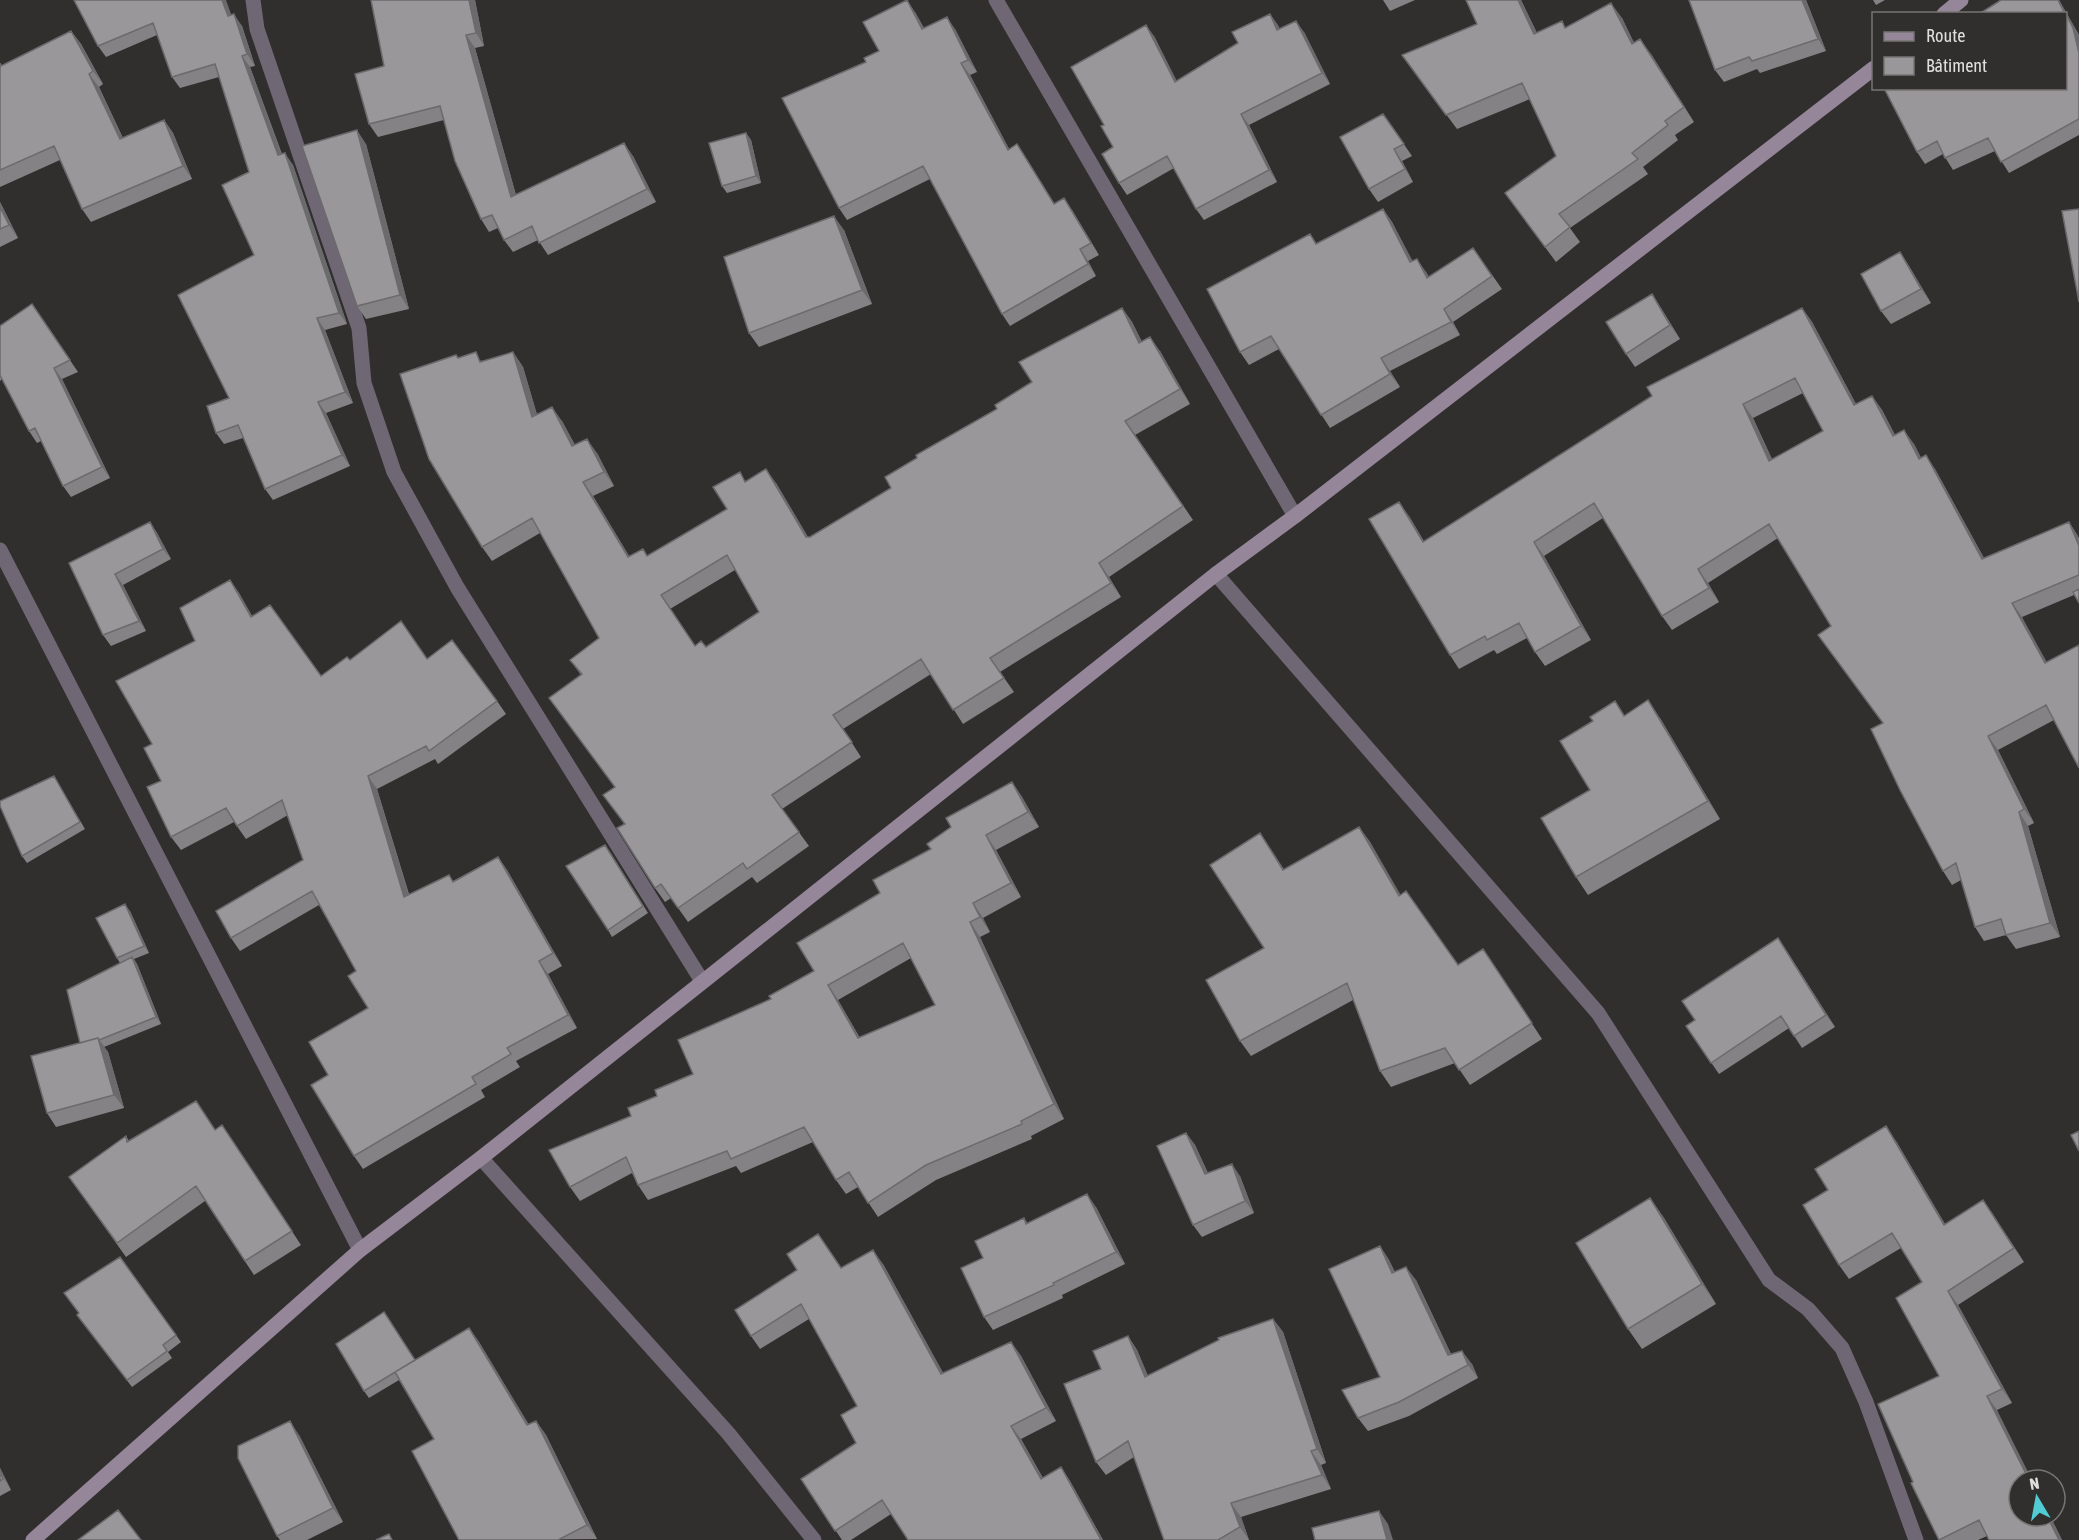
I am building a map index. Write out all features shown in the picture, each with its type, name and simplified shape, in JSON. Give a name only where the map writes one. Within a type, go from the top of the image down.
[{"type":"street","points":[[253,0],[257,29],[359,328],[364,383],[393,472],[457,587],[702,981]]},
{"type":"street","points":[[996,0],[1295,516]]},
{"type":"street","points":[[1946,12],[1961,0]]},
{"type":"street","points":[[33,1540],[360,1250],[481,1158],[1216,574],[1295,516],[1872,70]]},
{"type":"street","points":[[0,550],[360,1250]]},
{"type":"street","points":[[1216,574],[1598,1013],[1769,1280],[1808,1310],[1842,1348],[1866,1402],[1916,1540]]},
{"type":"street","points":[[481,1158],[728,1433],[814,1540]]},
{"type":"building","points":[[74,0],[222,0],[228,16],[234,14],[247,54],[242,56],[278,155],[285,153],[339,313],[317,318],[345,392],[318,402],[342,455],[265,489],[238,425],[216,433],[207,406],[229,398],[178,295],[254,255],[222,185],[249,172],[215,64],[172,77],[153,23],[98,46]]},
{"type":"building","points":[[371,0],[469,0],[476,33],[466,35],[511,197],[624,143],[647,189],[539,243],[532,226],[504,240],[492,215],[481,219],[455,161],[440,106],[369,124],[355,74],[384,66]]},
{"type":"building","points":[[907,0],[922,29],[947,17],[968,60],[961,63],[1008,150],[1017,144],[1054,204],[1064,198],[1091,243],[1080,249],[1088,264],[1002,314],[923,166],[839,208],[782,98],[866,62],[864,58],[879,51],[863,22]]},
{"type":"building","points":[[1466,0],[1518,0],[1534,34],[1562,21],[1565,28],[1611,3],[1632,44],[1640,39],[1684,107],[1665,121],[1668,125],[1632,153],[1638,159],[1559,214],[1570,227],[1545,247],[1505,193],[1556,156],[1522,83],[1446,115],[1402,55],[1477,24]]},
{"type":"building","points":[[1689,0],[1802,0],[1818,39],[1752,61],[1749,57],[1715,70]]},
{"type":"building","points":[[2001,0],[2058,0],[2064,12],[1982,12]]},
{"type":"building","points":[[1270,14],[1277,30],[1296,21],[1322,73],[1241,114],[1269,170],[1196,209],[1167,156],[1119,183],[1102,154],[1113,147],[1101,126],[1104,125],[1071,67],[1146,25],[1175,82],[1238,43],[1232,32]]},
{"type":"building","points":[[2067,16],[2073,28],[2079,53],[2079,119],[2001,162],[1988,138],[1945,158],[1937,141],[1917,152],[1885,90],[2067,90]]},
{"type":"building","points":[[71,31],[93,71],[89,74],[120,139],[164,120],[183,166],[82,209],[54,146],[0,170],[0,63],[1,66]]},
{"type":"building","points":[[1383,114],[1404,144],[1394,149],[1405,169],[1369,189],[1340,137]]},
{"type":"building","points":[[357,130],[400,295],[357,306],[302,146]]},
{"type":"building","points":[[746,133],[756,176],[722,186],[709,143]]},
{"type":"building","points":[[0,207],[9,225],[0,229]]},
{"type":"building","points":[[1383,209],[1410,262],[1417,259],[1427,278],[1473,248],[1492,276],[1444,309],[1451,322],[1381,358],[1390,374],[1321,415],[1271,336],[1240,352],[1207,289],[1310,234],[1316,244]]},
{"type":"building","points":[[2079,209],[2079,302],[2062,211]]},
{"type":"building","points":[[834,216],[862,290],[749,333],[724,257]]},
{"type":"building","points":[[1900,252],[1921,289],[1881,311],[1861,274]]},
{"type":"building","points":[[1652,294],[1670,325],[1626,354],[1606,322]]},
{"type":"building","points":[[32,304],[70,360],[54,368],[102,467],[63,486],[35,428],[29,431],[0,375],[0,326]]},
{"type":"building","points":[[1122,308],[1139,343],[1150,337],[1180,389],[1125,421],[1183,506],[1099,563],[1111,583],[990,658],[1004,678],[953,710],[921,659],[833,715],[852,742],[772,795],[799,832],[747,869],[743,863],[678,908],[661,884],[655,888],[617,828],[625,824],[603,795],[615,787],[549,698],[582,674],[570,660],[599,638],[532,518],[482,547],[429,459],[400,374],[456,355],[458,358],[476,352],[480,362],[513,352],[532,417],[552,407],[572,446],[587,439],[604,472],[583,482],[628,557],[643,549],[647,556],[727,509],[713,487],[740,472],[745,482],[766,469],[806,537],[810,537],[891,488],[885,477],[917,458],[916,455],[997,409],[995,405],[1032,382],[1019,362]],"holes":[[[727,555],[759,612],[706,647],[701,641],[695,646],[661,595]]]},
{"type":"building","points":[[1802,308],[1854,405],[1872,396],[1893,436],[1904,430],[1919,459],[1926,455],[1982,559],[2069,522],[2079,546],[2079,575],[2012,603],[2045,663],[2079,645],[2079,768],[2046,705],[1988,736],[2024,809],[2019,812],[2050,923],[2006,935],[2001,919],[1975,927],[1956,863],[1943,871],[1871,729],[1883,723],[1818,635],[1831,626],[1769,524],[1698,569],[1709,588],[1662,616],[1594,503],[1534,542],[1581,626],[1535,652],[1519,623],[1487,640],[1485,636],[1450,655],[1369,519],[1399,502],[1423,542],[1652,396],[1647,387]],"holes":[[[1795,378],[1823,431],[1769,461],[1743,404]]]},
{"type":"building","points":[[150,522],[163,549],[115,574],[139,621],[103,635],[69,563]]},
{"type":"building","points":[[230,580],[251,617],[270,605],[321,676],[347,657],[350,660],[401,621],[427,659],[452,640],[497,701],[429,751],[426,746],[368,776],[404,897],[449,875],[453,882],[498,857],[553,953],[539,961],[568,1015],[507,1048],[511,1054],[472,1077],[476,1084],[354,1156],[311,1085],[328,1075],[309,1042],[368,1008],[348,976],[356,971],[312,891],[231,938],[216,911],[303,860],[282,800],[237,826],[226,808],[171,837],[147,787],[161,781],[144,748],[152,744],[116,681],[195,641],[180,608]]},
{"type":"building","points":[[2079,589],[2079,603],[2073,592]]},
{"type":"building","points":[[1648,700],[1708,801],[1576,877],[1541,818],[1590,790],[1560,741],[1593,721],[1590,717],[1615,701],[1624,716]]},
{"type":"building","points":[[54,776],[80,822],[22,856],[0,806],[0,801]]},
{"type":"building","points":[[1012,782],[1028,812],[986,835],[1011,883],[973,903],[980,917],[970,922],[1054,1104],[1021,1121],[1022,1124],[926,1165],[868,1203],[849,1172],[836,1180],[804,1127],[731,1159],[727,1151],[638,1185],[626,1157],[570,1187],[549,1150],[631,1116],[628,1108],[657,1096],[655,1090],[693,1074],[678,1040],[771,999],[769,996],[814,971],[797,943],[880,893],[873,880],[931,849],[927,844],[951,827],[946,818]],"holes":[[[903,943],[935,1005],[858,1038],[828,985]]]},
{"type":"building","points":[[1359,827],[1399,896],[1406,891],[1458,965],[1483,949],[1532,1023],[1459,1070],[1445,1048],[1380,1071],[1347,983],[1240,1041],[1206,980],[1264,948],[1210,865],[1260,833],[1283,870]]},
{"type":"building","points":[[605,845],[643,906],[608,930],[566,866]]},
{"type":"building","points":[[125,904],[144,946],[117,958],[96,918]]},
{"type":"building","points":[[1778,938],[1826,1015],[1794,1036],[1781,1016],[1711,1063],[1686,1026],[1695,1020],[1682,1001]]},
{"type":"building","points":[[132,957],[156,1017],[99,1040],[98,1038],[80,1043],[67,990]]},
{"type":"building","points":[[98,1038],[114,1095],[47,1113],[31,1056]]},
{"type":"building","points":[[196,1101],[215,1130],[222,1125],[292,1231],[245,1261],[196,1186],[117,1243],[69,1177],[126,1136],[127,1142]]},
{"type":"building","points":[[1886,1126],[1944,1225],[1983,1200],[2014,1248],[1948,1291],[2002,1389],[1987,1396],[2023,1468],[2007,1468],[2007,1528],[2053,1528],[2059,1540],[1989,1540],[1979,1520],[1939,1540],[1911,1483],[1913,1482],[1878,1404],[1939,1376],[1896,1298],[1922,1282],[1892,1233],[1839,1265],[1803,1205],[1828,1190],[1815,1169]]},
{"type":"building","points":[[2079,1131],[2079,1151],[2071,1135]]},
{"type":"building","points":[[1186,1133],[1205,1174],[1232,1164],[1245,1201],[1193,1225],[1157,1146]]},
{"type":"building","points":[[1087,1194],[1116,1252],[1053,1283],[1054,1285],[984,1317],[961,1268],[983,1258],[975,1241],[1024,1218],[1026,1224]]},
{"type":"building","points":[[1650,1198],[1702,1284],[1628,1329],[1576,1243]]},
{"type":"building","points":[[818,1234],[841,1268],[873,1250],[941,1374],[1011,1342],[1046,1408],[1011,1426],[1041,1479],[1061,1467],[1101,1540],[908,1540],[882,1500],[835,1531],[801,1479],[856,1443],[841,1415],[857,1406],[801,1304],[751,1336],[735,1310],[797,1270],[787,1254]]},
{"type":"building","points":[[1380,1246],[1392,1273],[1406,1267],[1448,1355],[1462,1351],[1468,1365],[1399,1402],[1358,1418],[1342,1390],[1380,1377],[1329,1269]]},
{"type":"building","points":[[120,1257],[176,1335],[163,1345],[167,1351],[127,1380],[77,1315],[79,1313],[64,1293]]},
{"type":"building","points":[[384,1312],[415,1360],[364,1391],[336,1344]]},
{"type":"building","points":[[1273,1319],[1317,1449],[1311,1451],[1322,1475],[1231,1503],[1240,1527],[1218,1540],[1164,1540],[1128,1441],[1096,1462],[1064,1384],[1101,1369],[1093,1351],[1128,1336],[1145,1377],[1219,1340],[1218,1338]]},
{"type":"building","points":[[469,1328],[527,1425],[536,1421],[587,1525],[558,1540],[459,1540],[412,1451],[434,1439],[395,1372]]},
{"type":"building","points":[[290,1421],[333,1508],[277,1536],[238,1458],[238,1446]]},
{"type":"building","points":[[118,1510],[141,1540],[78,1540]]},
{"type":"building","points":[[1379,1511],[1387,1540],[1315,1540],[1312,1528]]},
{"type":"building","points":[[389,1534],[392,1540],[376,1540]]}]
